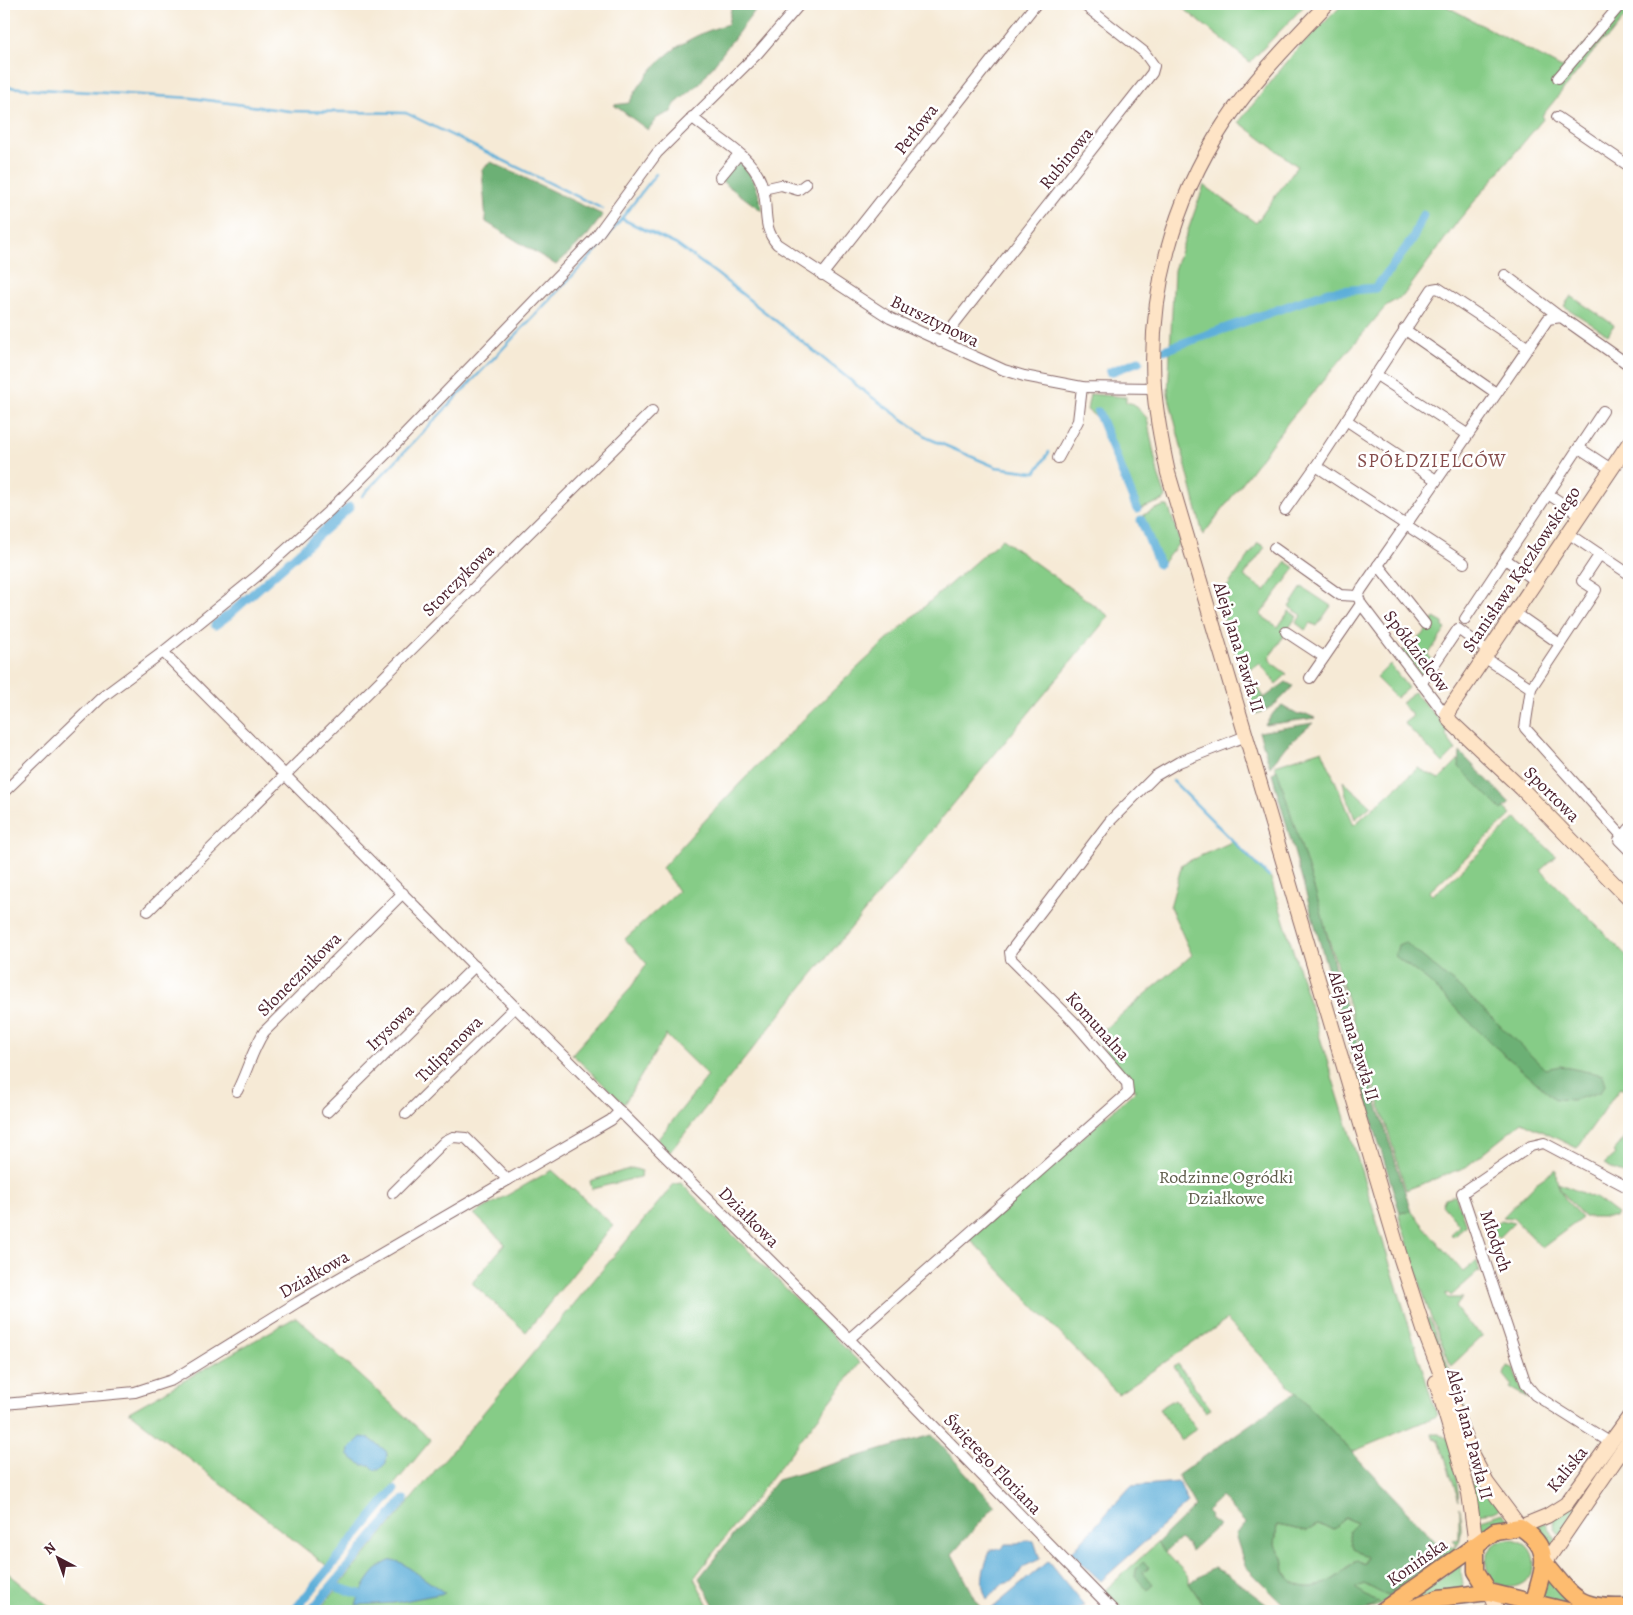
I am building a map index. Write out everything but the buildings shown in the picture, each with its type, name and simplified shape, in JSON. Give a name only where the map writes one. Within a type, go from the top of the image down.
[{"type":"main road","name":"Aleja Jana Pawła II","points":[[1327,4],[1276,58],[1224,123],[1188,190],[1173,230],[1160,285],[1154,328],[1154,388],[1168,473],[1400,1256],[1425,1333],[1479,1470],[1520,1527]]},
{"type":"main road","name":"Stanisława Kączkowskiego","points":[[1447,717],[1448,710],[1628,446]]},
{"type":"main road","name":"Sportowa","points":[[1447,717],[1522,789],[1629,898]]},
{"type":"main road","name":"Aleja Jana Pawła II","points":[[1425,1333],[1440,1410],[1469,1493],[1476,1545]]},
{"type":"main road","name":"Kaliska","points":[[1520,1527],[1547,1516],[1566,1504],[1629,1417]]},
{"type":"main road","name":"Kaliska","points":[[1545,1563],[1629,1440]]},
{"type":"main road","points":[[1497,1611],[1489,1592],[1476,1572],[1476,1545],[1502,1528],[1520,1527],[1538,1542],[1545,1563],[1564,1588],[1580,1602],[1599,1608],[1629,1607]]},
{"type":"main road","name":"Konińska","points":[[1390,1611],[1476,1545]]},
{"type":"main road","points":[[1533,1606],[1545,1563]]},
{"type":"main road","points":[[1489,1592],[1533,1606],[1568,1611]]},
{"type":"main road","name":"Konińska","points":[[1406,1611],[1439,1598],[1489,1592]]},
{"type":"street","points":[[4,792],[101,698],[163,652],[258,576],[336,504],[594,239],[657,153],[757,54],[800,4]]},
{"type":"street","name":"Perłowa","points":[[822,275],[1036,4]]},
{"type":"street","name":"Rubinowa","points":[[940,342],[1152,73],[1154,66],[1151,59],[1083,4]]},
{"type":"street","points":[[1558,78],[1621,4]]},
{"type":"street","name":"Bursztynowa","points":[[692,117],[752,166],[764,189],[765,223],[770,235],[781,247],[882,314],[940,342],[1012,373],[1082,387],[1154,388]]},
{"type":"street","points":[[1557,117],[1629,166]]},
{"type":"street","points":[[720,177],[739,154]]},
{"type":"street","points":[[764,189],[781,185],[798,190],[806,184]]},
{"type":"street","points":[[1505,275],[1629,365]]},
{"type":"street","points":[[1285,510],[1432,289],[1438,288],[1527,347]]},
{"type":"street","name":"Spółdzielców","points":[[1310,678],[1360,600],[1378,565],[1527,347],[1548,319],[1561,317]]},
{"type":"street","points":[[1404,330],[1496,393]]},
{"type":"street","points":[[1375,374],[1467,434]]},
{"type":"street","points":[[1058,458],[1078,422],[1082,387]]},
{"type":"street","name":"Storczykowa","points":[[148,911],[652,411]]},
{"type":"street","points":[[1465,619],[1603,411]]},
{"type":"street","points":[[1346,420],[1436,480]]},
{"type":"street","points":[[1579,448],[1611,469]]},
{"type":"street","points":[[1316,466],[1405,527],[1464,563]]},
{"type":"street","points":[[1548,494],[1580,515]]},
{"type":"street","points":[[1568,533],[1629,574]]},
{"type":"street","points":[[1274,548],[1340,594],[1360,600]]},
{"type":"street","points":[[1600,554],[1582,581],[1596,590],[1532,688],[1525,728],[1626,832],[1619,840],[1629,850]]},
{"type":"street","points":[[1504,559],[1536,581]]},
{"type":"street","name":"Spółdzielców","points":[[1378,565],[1425,624]]},
{"type":"street","name":"Spółdzielców","points":[[1360,600],[1447,717]]},
{"type":"street","points":[[1514,612],[1560,644]]},
{"type":"street","points":[[1421,684],[1458,629],[1486,654],[1532,688]]},
{"type":"street","points":[[1286,632],[1324,657]]},
{"type":"street","points":[[163,652],[623,1115]]},
{"type":"street","name":"Komunalna","points":[[849,1339],[1128,1093],[1127,1083],[1074,1022],[1011,959],[1010,952],[1110,821],[1155,776],[1179,762],[1246,736]]},
{"type":"street","name":"Słonecznikowa","points":[[237,1091],[248,1070],[254,1048],[264,1032],[403,893]]},
{"type":"street","name":"Irysowa","points":[[327,1112],[475,966]]},
{"type":"street","name":"Tulipanowa","points":[[406,1114],[514,1007]]},
{"type":"street","name":"Działkowa","points":[[4,1404],[135,1392],[160,1385],[185,1372],[298,1302],[623,1115],[849,1339]]},
{"type":"street","points":[[393,1193],[445,1141],[459,1136],[466,1138],[508,1180]]},
{"type":"street","name":"Młodych","points":[[1611,1443],[1535,1395],[1526,1384],[1462,1193],[1531,1146],[1544,1143],[1629,1188]]},
{"type":"street","name":"Świętego Floriana","points":[[849,1339],[1114,1611]]},
{"type":"green space","points":[[732,4],[760,4],[699,84],[675,104],[671,112],[657,118],[648,130],[614,105],[629,103],[648,74],[658,63],[682,44],[696,36],[728,24]]},
{"type":"green space","points":[[1178,4],[1306,4],[1250,62]]},
{"type":"green space","points":[[1343,4],[1442,4],[1562,68],[1625,4],[1629,4],[1629,12],[1608,38],[1602,41],[1542,116],[1544,118],[1458,221],[1403,296],[1387,305],[1289,421],[1203,535],[1168,394],[1174,270],[1204,185],[1256,223],[1297,166],[1239,122],[1294,53]]},
{"type":"green space","points":[[738,160],[748,171],[754,183],[762,211],[720,180]]},
{"type":"green space","points":[[491,162],[603,215],[587,236],[556,265],[486,222],[482,169]]},
{"type":"green space","points":[[1571,296],[1614,325],[1608,335],[1564,306]]},
{"type":"green space","points":[[1090,394],[1126,397],[1126,402],[1134,404],[1147,418],[1158,474],[1166,497],[1164,500],[1140,509],[1101,421],[1087,410]]},
{"type":"green space","points":[[1163,506],[1168,506],[1180,542],[1161,565],[1143,515]]},
{"type":"green space","points":[[1002,539],[1109,616],[808,980],[669,1153],[658,1139],[708,1076],[666,1035],[624,1104],[572,1054],[629,990],[647,964],[625,939],[678,891],[662,868],[742,781],[826,698],[913,617]]},
{"type":"green space","points":[[1258,543],[1265,547],[1244,576],[1265,591],[1286,562],[1295,568],[1260,615],[1278,627],[1289,611],[1297,616],[1269,658],[1272,663],[1287,674],[1276,684],[1260,663],[1247,671],[1264,697],[1252,703],[1217,597],[1225,590]]},
{"type":"green space","points":[[1302,587],[1331,606],[1317,626],[1311,623],[1305,630],[1296,623],[1302,615],[1289,607]]},
{"type":"green space","points":[[1434,618],[1443,623],[1443,627],[1446,629],[1428,655],[1433,660],[1422,676],[1403,651],[1423,635]]},
{"type":"green space","points":[[1390,664],[1408,688],[1396,698],[1376,678]]},
{"type":"green space","points":[[1286,682],[1293,686],[1285,695],[1272,706],[1256,714],[1253,706]]},
{"type":"green space","points":[[1414,692],[1447,729],[1446,736],[1456,750],[1443,763],[1404,723],[1413,716],[1401,703]]},
{"type":"green space","points":[[1282,706],[1298,715],[1306,714],[1315,718],[1265,725],[1274,712]]},
{"type":"green space","points":[[1313,723],[1286,746],[1270,767],[1259,732]]},
{"type":"green space","points":[[1322,750],[1354,825],[1418,768],[1439,779],[1458,760],[1511,815],[1429,892],[1432,895],[1444,886],[1516,818],[1556,856],[1541,870],[1629,958],[1629,1092],[1620,1088],[1577,1148],[1522,1122],[1466,1167],[1406,1190],[1275,765]]},
{"type":"green space","points":[[1460,752],[1510,803],[1502,810],[1459,767]]},
{"type":"green space","points":[[1277,769],[1320,907],[1337,976],[1411,1211],[1400,1213],[1345,1031],[1272,774]]},
{"type":"green space","points":[[1343,781],[1371,806],[1355,819],[1346,795]]},
{"type":"green space","name":"Rodzinne Ogródki Działkowe","points":[[1234,841],[1271,879],[1437,1416],[1352,1452],[1227,1320],[1118,1394],[969,1238],[1136,1090],[1095,1037],[1192,955],[1170,907],[1182,864]]},
{"type":"green space","points":[[1405,942],[1468,995],[1545,1069],[1560,1066],[1603,1075],[1606,1084],[1600,1092],[1591,1095],[1573,1100],[1555,1099],[1491,1043],[1429,982],[1395,956],[1398,945]]},
{"type":"green space","points":[[1626,1132],[1629,1132],[1629,1177],[1604,1164],[1615,1154],[1613,1152],[1624,1139]]},
{"type":"green space","points":[[632,1168],[642,1171],[640,1177],[592,1189],[590,1181]]},
{"type":"green space","points":[[1556,1169],[1560,1190],[1582,1218],[1542,1248],[1513,1218],[1503,1217],[1536,1183]]},
{"type":"green space","points":[[552,1170],[613,1225],[526,1332],[472,1283],[505,1244],[474,1214]]},
{"type":"green space","points":[[681,1183],[860,1363],[694,1578],[711,1611],[318,1611],[674,1184]]},
{"type":"green space","points":[[1558,1183],[1597,1199],[1617,1214],[1614,1217],[1584,1217],[1562,1192]]},
{"type":"green space","points":[[1455,1195],[1466,1225],[1453,1237],[1451,1234],[1460,1226],[1442,1205],[1445,1198]]},
{"type":"green space","points":[[1411,1211],[1463,1272],[1477,1261],[1480,1273],[1478,1272],[1451,1296],[1448,1293],[1445,1295],[1448,1298],[1463,1298],[1455,1307],[1467,1323],[1483,1336],[1451,1366],[1430,1315],[1399,1216],[1400,1213]]},
{"type":"green space","points":[[1501,1220],[1514,1223],[1500,1237],[1493,1235],[1495,1225]]},
{"type":"green space","points":[[296,1317],[431,1440],[327,1566],[129,1412]]},
{"type":"green space","points":[[1429,1318],[1468,1416],[1463,1417],[1426,1319]]},
{"type":"green space","points":[[1178,1364],[1211,1409],[1206,1412],[1174,1367]]},
{"type":"green space","points":[[1507,1366],[1513,1368],[1521,1388],[1528,1398],[1510,1388],[1512,1385],[1504,1375]]},
{"type":"green space","points":[[1296,1392],[1446,1553],[1387,1596],[1364,1584],[1355,1588],[1378,1602],[1365,1611],[1290,1611],[1245,1566],[1235,1534],[1246,1524],[1221,1497],[1206,1511],[1211,1516],[1210,1518],[1219,1525],[1191,1551],[1188,1545],[1180,1539],[1165,1552],[1157,1543],[1195,1506],[1178,1475]],"holes":[[[1345,1518],[1357,1523],[1349,1531],[1353,1548],[1367,1557],[1364,1564],[1357,1560],[1341,1574],[1321,1585],[1312,1587],[1302,1586],[1293,1582],[1285,1573],[1282,1556],[1275,1545],[1277,1525],[1307,1531],[1317,1525],[1334,1529]]]},
{"type":"green space","points":[[1175,1399],[1196,1429],[1181,1440],[1159,1409]]},
{"type":"green space","points":[[1629,1423],[1629,1436],[1560,1535],[1555,1529],[1553,1519]]},
{"type":"green space","points":[[1432,1434],[1439,1434],[1449,1439],[1454,1460],[1459,1501],[1439,1440],[1433,1438]]},
{"type":"green space","points":[[932,1435],[995,1506],[952,1554],[982,1611],[717,1611],[699,1578],[777,1480]]},
{"type":"green space","points":[[1475,1475],[1500,1509],[1494,1512],[1477,1514],[1471,1477]]},
{"type":"green space","points":[[1459,1507],[1461,1535],[1460,1540],[1454,1550],[1377,1606],[1365,1611],[1378,1602],[1354,1588],[1364,1584],[1387,1596],[1446,1554],[1442,1548],[1448,1544],[1452,1548],[1457,1544],[1453,1540],[1459,1539]]},
{"type":"green space","points":[[1503,1513],[1511,1522],[1480,1536],[1478,1521]]},
{"type":"green space","points":[[1345,1518],[1357,1523],[1367,1557],[1364,1564],[1356,1560],[1340,1574],[1321,1585],[1312,1587],[1302,1586],[1293,1582],[1285,1573],[1282,1556],[1275,1545],[1277,1525],[1307,1531],[1317,1525],[1334,1529]]},
{"type":"green space","points":[[1546,1522],[1556,1540],[1549,1549],[1532,1528]]},
{"type":"green space","points":[[1510,1539],[1519,1541],[1527,1546],[1532,1554],[1534,1563],[1532,1572],[1527,1580],[1519,1585],[1510,1587],[1501,1585],[1493,1580],[1488,1572],[1486,1563],[1488,1554],[1493,1546],[1501,1541]]},
{"type":"green space","points":[[1157,1543],[1189,1577],[1189,1583],[1207,1611],[1121,1611],[1061,1551],[1063,1550],[1104,1591]]},
{"type":"green space","points":[[1143,1562],[1149,1567],[1143,1572],[1153,1584],[1148,1590],[1135,1577],[1136,1569]]},
{"type":"green space","points":[[1460,1565],[1462,1589],[1409,1602]]},
{"type":"green space","points":[[1214,1568],[1227,1574],[1275,1611],[1207,1611],[1189,1583]]},
{"type":"green space","points":[[4,1570],[55,1611],[4,1611]]},
{"type":"green space","points":[[1549,1577],[1567,1600],[1564,1604],[1542,1597]]},
{"type":"water","points":[[361,1437],[369,1438],[386,1451],[386,1463],[379,1470],[375,1470],[370,1465],[362,1465],[348,1455],[349,1449]]},
{"type":"water","points":[[1179,1482],[1188,1503],[1101,1581],[1071,1553],[1131,1486]]},
{"type":"water","points":[[1026,1540],[1034,1541],[1040,1559],[1023,1567],[1014,1581],[1003,1584],[987,1599],[982,1580],[991,1549],[1002,1549],[1005,1544],[1018,1544]]},
{"type":"water","points":[[393,1560],[402,1563],[445,1593],[394,1603],[356,1605],[361,1592],[370,1578],[380,1566]]},
{"type":"water","points":[[1048,1561],[1084,1605],[1075,1611],[989,1611]]},
{"type":"waterway","points":[[4,87],[192,98],[289,111],[406,113],[603,209]]},
{"type":"waterway","points":[[362,496],[598,249],[656,174]]},
{"type":"waterway","points":[[1164,350],[1328,292],[1376,288],[1412,240],[1423,215]]},
{"type":"waterway","points":[[622,219],[677,245],[717,274],[869,395],[930,439],[996,467],[1033,472],[1036,472],[1049,452]]},
{"type":"waterway","points":[[1110,372],[1139,361]]},
{"type":"waterway","points":[[1098,412],[1137,509]]},
{"type":"waterway","points":[[215,625],[230,614],[350,507]]},
{"type":"waterway","points":[[1141,520],[1159,564]]},
{"type":"waterway","points":[[1173,781],[1269,877]]},
{"type":"waterway","points":[[294,1611],[394,1490]]},
{"type":"waterway","points":[[311,1611],[404,1500]]},
{"type":"waterway","points":[[332,1586],[360,1594]]},
{"type":"district","name":"SPÓŁDZIELCÓW","points":[[1432,460]]}]
